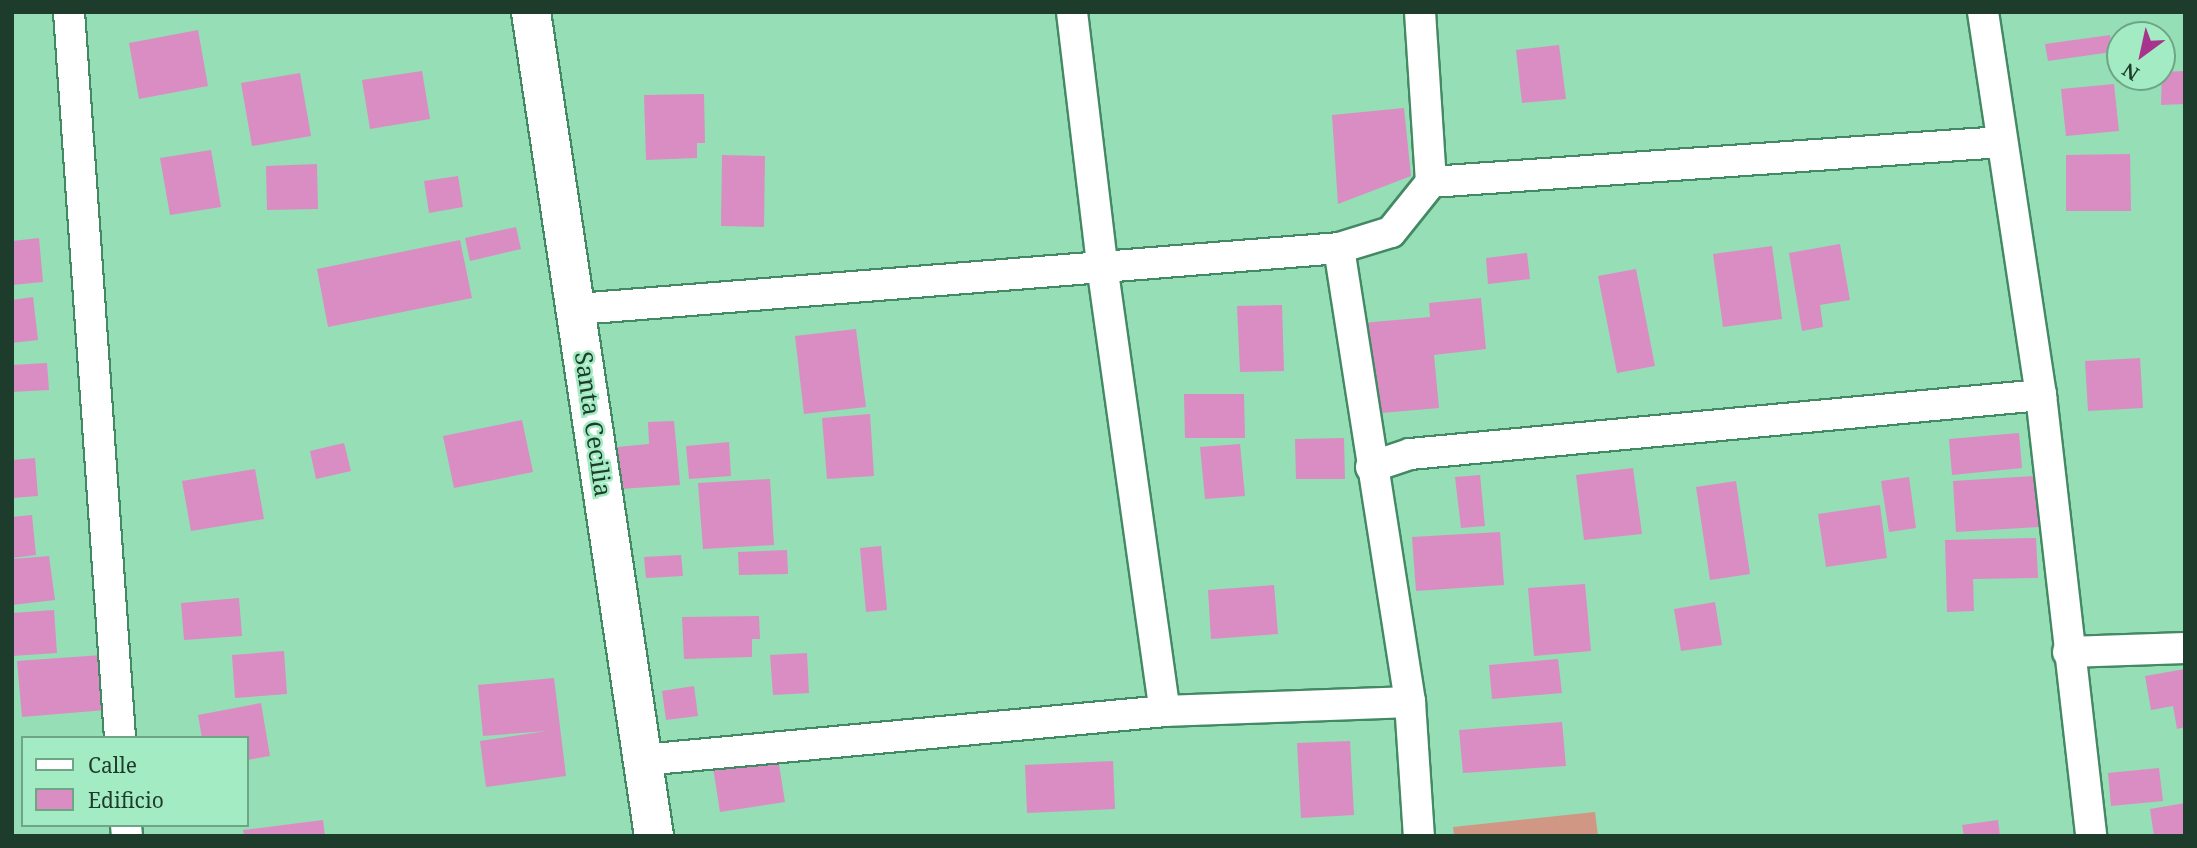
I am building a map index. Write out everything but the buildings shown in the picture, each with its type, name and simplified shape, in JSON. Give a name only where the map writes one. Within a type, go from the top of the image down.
[{"type":"street","points":[[69,12],[120,736]]},
{"type":"street","name":"Santa Cecilia","points":[[531,12],[578,309],[654,836]]},
{"type":"street","points":[[1072,12],[1102,265],[1165,711]]},
{"type":"street","points":[[578,309],[1339,248],[1391,232],[1431,181],[1420,12]]},
{"type":"street","points":[[1983,12],[2041,395],[2068,652],[2091,836]]},
{"type":"street","points":[[1431,181],[2001,142]]},
{"type":"street","points":[[1339,248],[1371,467],[1410,702],[1419,836]]},
{"type":"street","points":[[1371,467],[1410,454],[2041,395]]},
{"type":"street","points":[[2068,652],[2185,648]]},
{"type":"street","points":[[643,760],[1165,711],[1410,702]]},
{"type":"shaded area","points":[[1595,812],[1598,836],[1454,836],[1453,827]]}]
